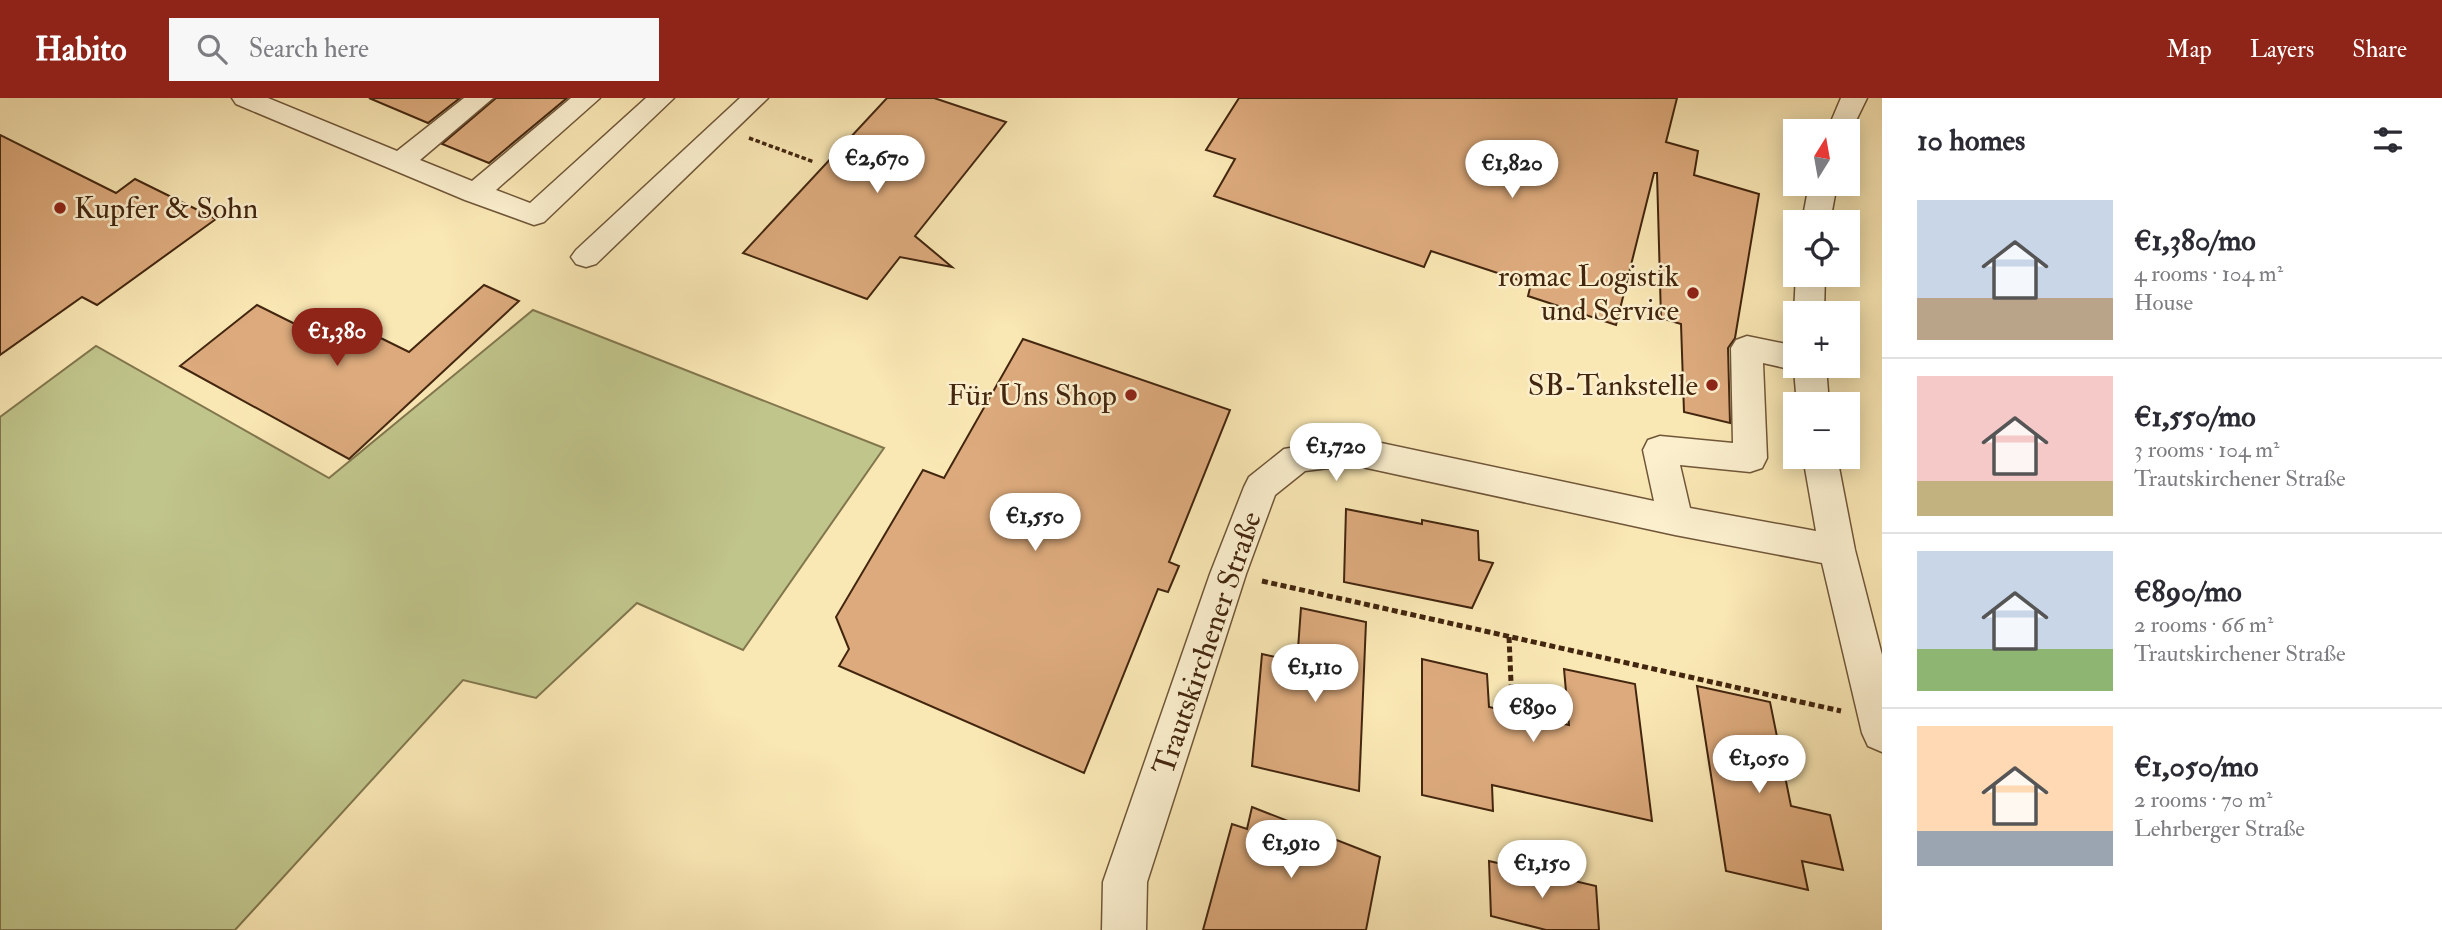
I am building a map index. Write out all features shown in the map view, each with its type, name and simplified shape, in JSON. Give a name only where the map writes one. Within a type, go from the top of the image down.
[{"type":"street","points":[[245,98],[534,215],[661,98]]},
{"type":"street","points":[[287,115],[311,98]]},
{"type":"street","points":[[401,161],[480,98]]},
{"type":"street","points":[[475,193],[587,98]]},
{"type":"street","points":[[586,257],[755,98]]},
{"type":"street","points":[[1845,119],[1854,98]]},
{"type":"street","points":[[1675,520],[1660,450],[1750,458],[1747,348],[1783,356]]},
{"type":"street","name":"Trautskirchener Straße","points":[[1124,930],[1125,882],[1228,573],[1261,487],[1296,459],[1353,452],[1675,520],[1837,550]]},
{"type":"street","points":[[1822,469],[1837,550],[1880,726]]},
{"type":"path","points":[[722,128],[814,162]]},
{"type":"path","points":[[1228,573],[1880,726]]},
{"type":"path","points":[[1509,637],[1512,705],[1560,716]]},
{"type":"green space","points":[[533,310],[884,448],[743,650],[637,603],[536,698],[463,680],[235,930],[0,930],[0,417],[96,346],[329,478]]},
{"type":"building","points":[[369,98],[460,98],[428,123]]},
{"type":"building","points":[[496,98],[567,98],[489,163],[442,144]]},
{"type":"building","points":[[887,98],[934,98],[1006,122],[915,236],[952,267],[900,257],[867,299],[743,253]]},
{"type":"building","points":[[1239,98],[1677,98],[1666,142],[1698,151],[1694,175],[1759,194],[1735,338],[1728,348],[1730,423],[1684,412],[1681,324],[1661,318],[1657,173],[1654,173],[1616,325],[1528,296],[1531,284],[1431,251],[1424,267],[1214,196],[1235,159],[1206,150]]},
{"type":"building","points":[[0,135],[116,193],[135,179],[216,219],[97,305],[82,297],[0,355]]},
{"type":"building","points":[[484,285],[519,301],[349,459],[180,366],[257,305],[305,329],[326,311],[409,352]]},
{"type":"building","points":[[1023,339],[1230,410],[1169,562],[1179,566],[1168,592],[1158,589],[1084,773],[839,666],[849,649],[836,617],[923,470],[944,478]]},
{"type":"building","points":[[1346,509],[1422,524],[1422,520],[1478,531],[1479,560],[1493,563],[1472,608],[1344,582]]},
{"type":"building","points":[[1301,608],[1366,622],[1359,791],[1252,766],[1262,654],[1297,662]]},
{"type":"building","points":[[1422,659],[1487,674],[1489,707],[1569,725],[1564,669],[1635,684],[1652,821],[1492,785],[1493,811],[1422,795]]},
{"type":"building","points":[[1697,686],[1770,702],[1791,806],[1830,815],[1843,870],[1802,861],[1808,890],[1726,871]]},
{"type":"building","points":[[1252,807],[1380,857],[1366,930],[1203,930],[1232,824],[1247,829]]},
{"type":"building","points":[[1489,861],[1596,886],[1599,930],[1546,930],[1491,916]]},
{"type":"place","name":"Kupfer & Sohn","points":[[60,208]]},
{"type":"place","name":"romac Logistik und Service","points":[[1693,293]]},
{"type":"place","name":"SB-Tankstelle","points":[[1712,385]]},
{"type":"place","name":"Für Uns Shop","points":[[1131,395]]}]
